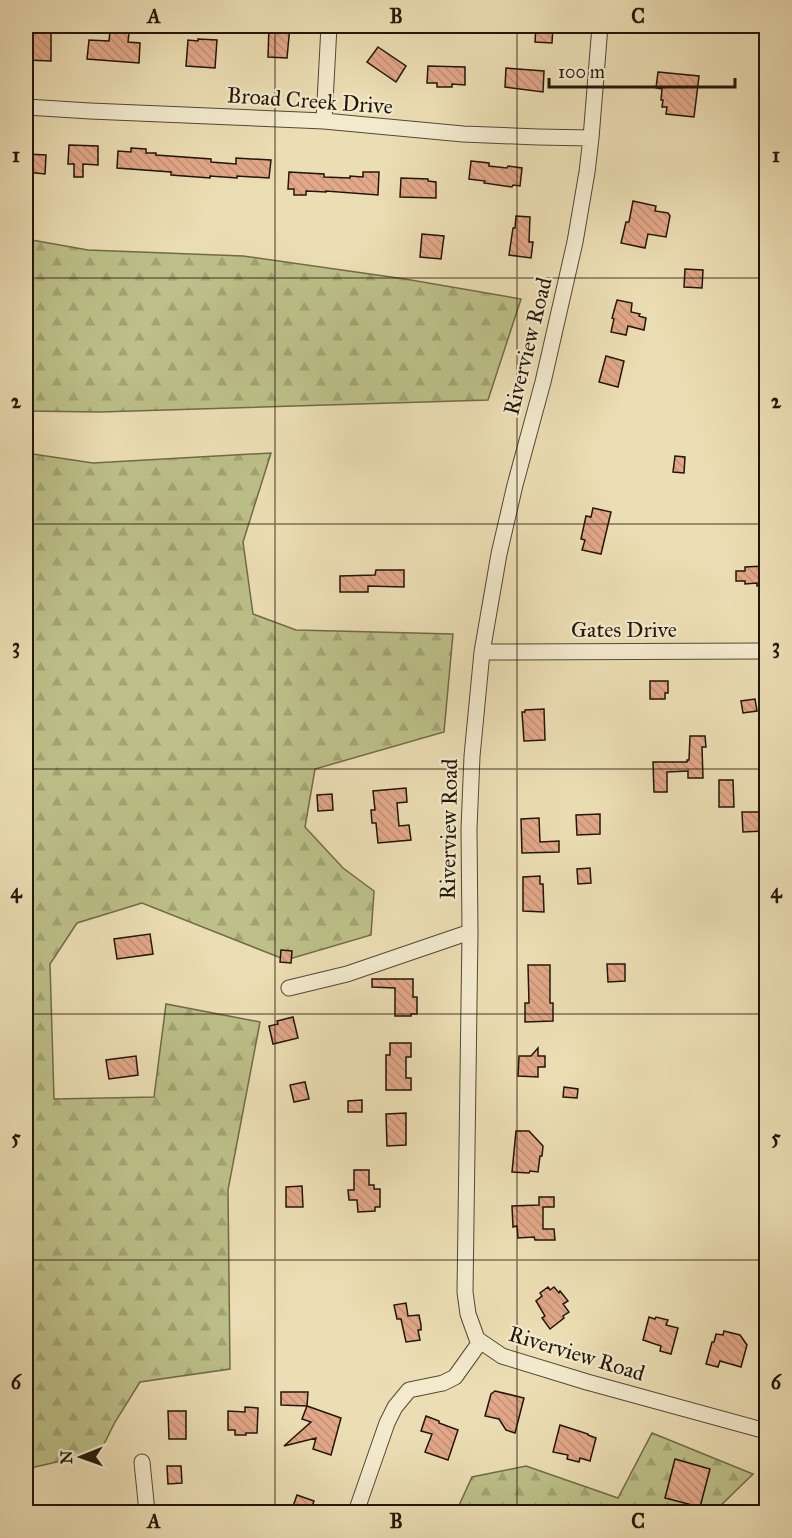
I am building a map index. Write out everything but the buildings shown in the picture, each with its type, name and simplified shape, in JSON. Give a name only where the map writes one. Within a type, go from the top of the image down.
[{"type":"street","points":[[324,122],[329,26]]},
{"type":"street","name":"Riverview Road","points":[[600,26],[591,138],[575,242],[499,554],[482,652],[471,784],[469,845],[465,1292],[474,1334],[480,1342],[502,1356],[766,1431]]},
{"type":"street","name":"Broad Creek Drive","points":[[26,107],[324,122],[464,134],[591,138]]},
{"type":"street","name":"Gates Drive","points":[[482,652],[766,651]]},
{"type":"street","points":[[289,988],[346,974],[470,932]]},
{"type":"street","points":[[356,1512],[395,1407],[410,1390],[443,1383],[455,1377],[480,1342]]},
{"type":"street","points":[[142,1462],[147,1512]]},
{"type":"green space","points":[[26,239],[88,250],[243,256],[405,279],[521,299],[488,400],[100,412],[26,411]]},
{"type":"green space","points":[[26,453],[93,463],[271,453],[243,542],[253,614],[296,630],[453,634],[444,732],[315,769],[305,827],[343,868],[374,891],[371,935],[286,960],[142,903],[77,923],[50,964],[54,1099],[154,1097],[166,1004],[260,1022],[228,1190],[230,1369],[140,1382],[115,1422],[100,1452],[26,1469]]},
{"type":"green space","points":[[652,1433],[753,1474],[714,1512],[456,1512],[472,1477],[526,1466],[618,1498]]}]
